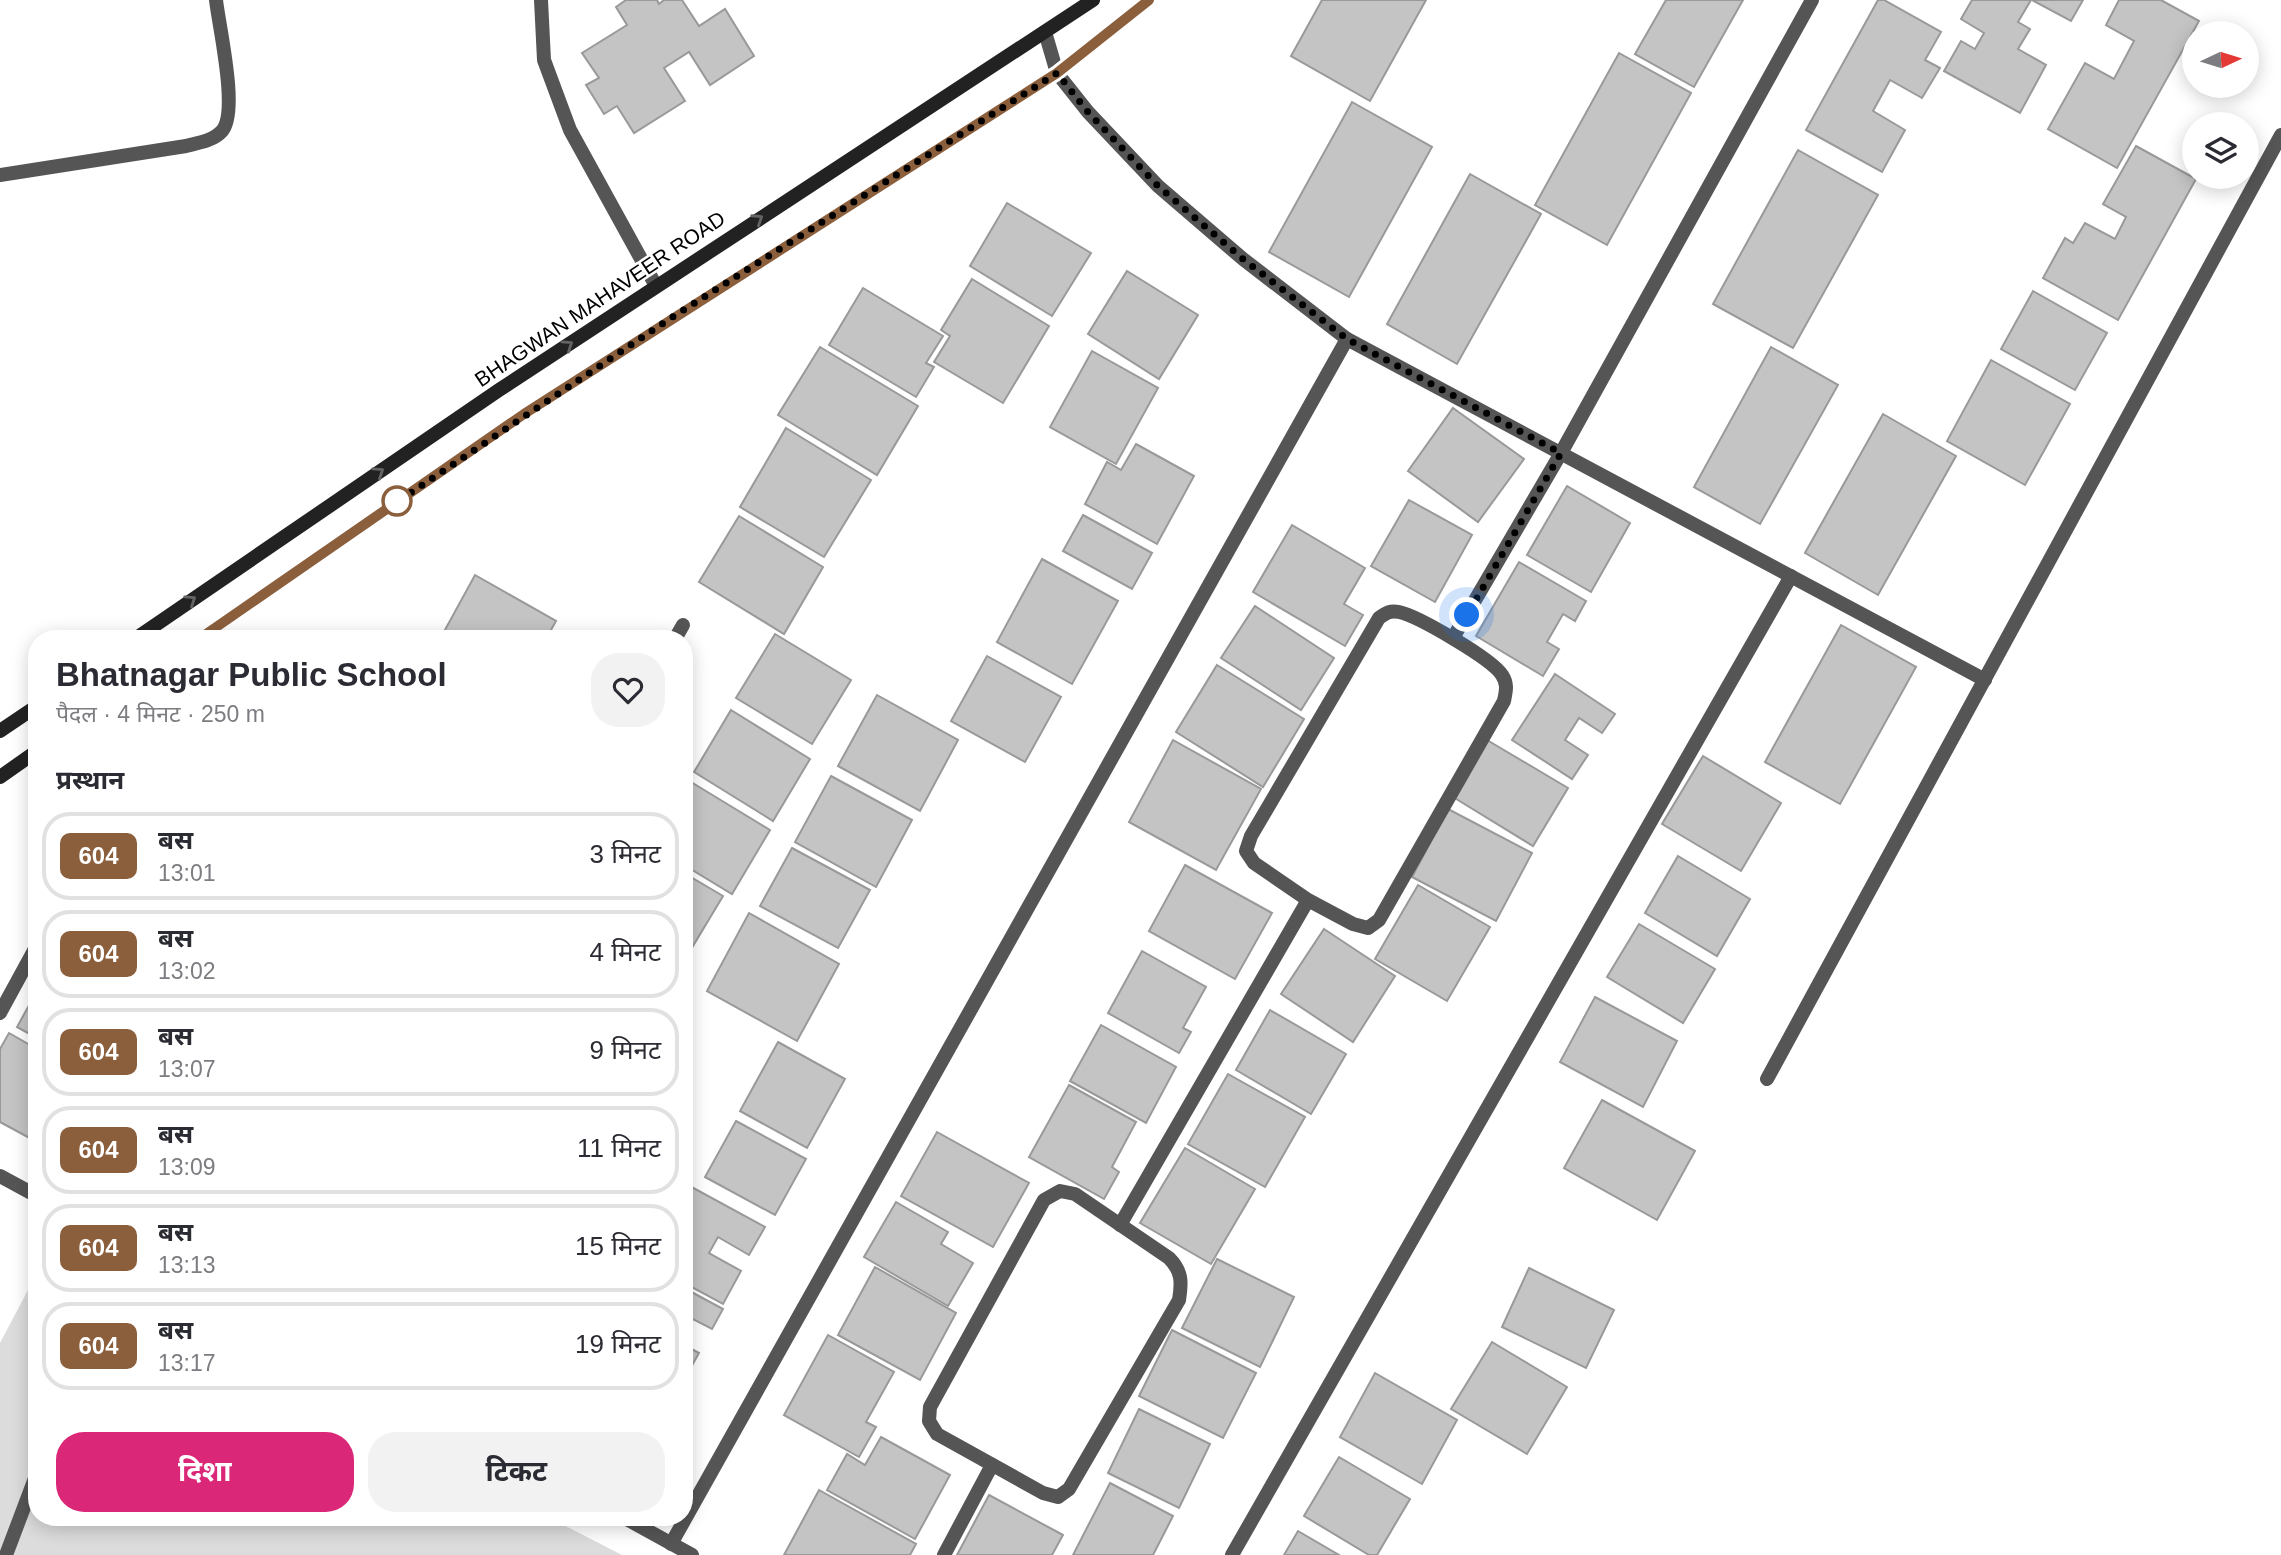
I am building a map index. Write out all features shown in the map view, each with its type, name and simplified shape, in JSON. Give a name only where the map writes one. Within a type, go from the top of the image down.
[{"type":"street","points":[[0,174],[186,146],[208,140],[222,131],[229,116],[228,94],[216,0]]},
{"type":"street","points":[[541,0],[544,60],[570,130],[656,286]]},
{"type":"street","name":"BHAGWAN MAHAVEER ROAD","points":[[148,630],[656,286],[1093,0]]},
{"type":"street","points":[[212,630],[524,414],[1057,73],[1149,0]]},
{"type":"street","points":[[1453,638],[1561,453],[1812,0]]},
{"type":"street","points":[[1045,32],[1057,73],[1088,112],[1158,186],[1243,259],[1347,339],[1984,680]]},
{"type":"street","points":[[1767,1079],[2281,135]]},
{"type":"street","points":[[693,1505],[1347,339]]},
{"type":"street","points":[[1232,1555],[1791,576]]},
{"type":"street","points":[[1389,611],[1402,612],[1453,638],[1500,671],[1507,684],[1504,701],[1379,920],[1368,928],[1353,924],[1308,900],[1254,863],[1246,851],[1251,836],[1379,618],[1389,611]]},
{"type":"street","points":[[680,630],[683,625]]},
{"type":"street","points":[[0,731],[28,712]]},
{"type":"street","points":[[0,777],[28,757]]},
{"type":"street","points":[[1120,1224],[1308,900]]},
{"type":"street","points":[[0,1013],[28,962]]},
{"type":"street","points":[[0,1175],[28,1187]]},
{"type":"street","points":[[1060,1191],[1075,1194],[1180,1269],[1179,1300],[1069,1489],[1058,1497],[1043,1493],[992,1465],[937,1434],[929,1420],[930,1407],[1044,1200],[1060,1191]]},
{"type":"street","points":[[944,1555],[992,1465]]},
{"type":"street","points":[[6,1555],[28,1498]]},
{"type":"street","points":[[639,1526],[692,1555]]},
{"type":"street","points":[[671,1544],[681,1526]]},
{"type":"shaded area","points":[[28,1290],[28,1526],[566,1526],[622,1555],[0,1555],[0,1343]]},
{"type":"building","points":[[626,0],[657,0],[659,4],[664,0],[682,0],[699,26],[725,9],[754,56],[710,85],[689,52],[664,68],[685,101],[634,133],[617,106],[604,114],[586,85],[599,78],[582,53],[627,25],[616,7]]},
{"type":"building","points":[[1322,0],[1426,0],[1370,101],[1291,56]]},
{"type":"building","points":[[1666,0],[1743,0],[1694,87],[1635,54]]},
{"type":"building","points":[[1878,0],[1884,0],[1941,32],[1925,60],[1940,68],[1922,98],[1890,80],[1873,111],[1905,130],[1882,172],[1806,130]]},
{"type":"building","points":[[1972,0],[2031,0],[2018,22],[2030,29],[2018,49],[2046,65],[2020,113],[1944,71],[1961,41],[1975,49],[1984,33],[1961,19]]},
{"type":"building","points":[[2032,0],[2083,0],[2071,21]]},
{"type":"building","points":[[2119,0],[2161,0],[2199,21],[2182,21],[2182,51],[2117,168],[2048,129],[2085,63],[2114,79],[2134,41],[2106,25]]},
{"type":"building","points":[[1619,53],[1691,93],[1607,245],[1535,205]]},
{"type":"building","points":[[1352,102],[1432,147],[1349,297],[1269,252]]},
{"type":"building","points":[[2136,146],[2182,171],[2182,189],[2190,189],[2118,320],[2043,278],[2065,238],[2073,243],[2085,223],[2115,239],[2126,217],[2103,204]]},
{"type":"building","points":[[1798,150],[1878,195],[1793,348],[1713,304]]},
{"type":"building","points":[[1470,174],[1541,214],[1457,364],[1387,324]]},
{"type":"building","points":[[1007,203],[1091,253],[1052,316],[970,266]]},
{"type":"building","points":[[1127,271],[1198,315],[1159,379],[1088,334]]},
{"type":"building","points":[[972,279],[1049,326],[1003,403],[934,362],[950,336],[941,330]]},
{"type":"building","points":[[863,288],[943,336],[926,363],[934,367],[916,397],[829,345]]},
{"type":"building","points":[[2033,291],[2107,333],[2075,390],[2001,349]]},
{"type":"building","points":[[820,347],[918,406],[877,475],[778,415]]},
{"type":"building","points":[[1771,347],[1838,385],[1760,524],[1694,487]]},
{"type":"building","points":[[1092,351],[1158,388],[1116,464],[1050,427]]},
{"type":"building","points":[[1991,360],[2070,404],[2025,485],[1947,441]]},
{"type":"building","points":[[1453,408],[1524,459],[1478,522],[1408,471]]},
{"type":"building","points":[[1883,414],[1956,456],[1878,595],[1805,553]]},
{"type":"building","points":[[786,428],[871,480],[824,557],[740,507]]},
{"type":"building","points":[[1136,444],[1194,476],[1157,544],[1085,504],[1107,462],[1121,470]]},
{"type":"building","points":[[1567,486],[1630,523],[1591,592],[1527,555]]},
{"type":"building","points":[[1409,500],[1472,535],[1435,602],[1371,566]]},
{"type":"building","points":[[1083,515],[1152,553],[1132,589],[1063,551]]},
{"type":"building","points":[[739,516],[823,567],[784,634],[699,582]]},
{"type":"building","points":[[1292,525],[1365,568],[1344,604],[1363,615],[1345,646],[1253,592]]},
{"type":"building","points":[[1042,559],[1118,601],[1072,684],[997,642]]},
{"type":"building","points":[[1519,562],[1586,601],[1575,621],[1563,614],[1547,642],[1559,649],[1543,676],[1476,636]]},
{"type":"building","points":[[475,575],[556,621],[551,630],[445,630]]},
{"type":"building","points":[[1255,606],[1334,658],[1301,710],[1221,658]]},
{"type":"building","points":[[1841,625],[1916,667],[1840,804],[1765,762]]},
{"type":"building","points":[[775,634],[851,680],[812,744],[736,698]]},
{"type":"building","points":[[987,656],[1061,697],[1025,762],[951,721]]},
{"type":"building","points":[[1217,665],[1304,719],[1263,787],[1176,732]]},
{"type":"building","points":[[1555,674],[1615,714],[1602,733],[1579,718],[1565,740],[1588,755],[1572,779],[1512,740]]},
{"type":"building","points":[[877,695],[958,740],[920,811],[838,766]]},
{"type":"building","points":[[731,710],[810,759],[773,821],[694,772]]},
{"type":"building","points":[[1173,740],[1261,789],[1216,870],[1129,822]]},
{"type":"building","points":[[1487,740],[1568,788],[1533,846],[1453,797]]},
{"type":"building","points":[[1703,756],[1781,803],[1741,871],[1662,824]]},
{"type":"building","points":[[831,776],[912,820],[876,887],[795,842]]},
{"type":"building","points":[[693,783],[770,830],[732,894],[693,870]]},
{"type":"building","points":[[1448,809],[1532,853],[1496,921],[1412,877]]},
{"type":"building","points":[[792,848],[870,890],[838,948],[760,906]]},
{"type":"building","points":[[1678,856],[1750,899],[1717,956],[1645,913]]},
{"type":"building","points":[[1185,865],[1272,913],[1235,979],[1149,931]]},
{"type":"building","points":[[693,878],[723,896],[693,946]]},
{"type":"building","points":[[1418,885],[1490,927],[1447,1001],[1375,959]]},
{"type":"building","points":[[749,913],[839,964],[797,1041],[707,991]]},
{"type":"building","points":[[1639,924],[1715,969],[1683,1023],[1607,977]]},
{"type":"building","points":[[1324,929],[1395,976],[1353,1042],[1281,994]]},
{"type":"building","points":[[1142,951],[1206,987],[1183,1028],[1191,1032],[1179,1053],[1108,1013]]},
{"type":"building","points":[[1595,997],[1677,1041],[1643,1107],[1560,1062]]},
{"type":"building","points":[[28,1007],[28,1033],[17,1027]]},
{"type":"building","points":[[1270,1010],[1346,1054],[1311,1114],[1236,1070]]},
{"type":"building","points":[[1101,1025],[1176,1067],[1146,1123],[1070,1081]]},
{"type":"building","points":[[9,1033],[28,1044],[28,1137],[0,1122],[0,1049]]},
{"type":"building","points":[[778,1042],[845,1079],[807,1148],[740,1111]]},
{"type":"building","points":[[1228,1074],[1305,1117],[1265,1187],[1188,1144]]},
{"type":"building","points":[[1069,1085],[1136,1122],[1112,1167],[1119,1172],[1104,1199],[1029,1157]]},
{"type":"building","points":[[1602,1100],[1695,1151],[1657,1220],[1564,1168]]},
{"type":"building","points":[[736,1121],[806,1159],[775,1215],[705,1177]]},
{"type":"building","points":[[937,1132],[1029,1183],[993,1247],[901,1196]]},
{"type":"building","points":[[1185,1148],[1255,1189],[1211,1264],[1140,1223]]},
{"type":"building","points":[[693,1188],[765,1227],[749,1255],[718,1237],[709,1253],[741,1271],[723,1304],[693,1288]]},
{"type":"building","points":[[896,1202],[948,1232],[941,1244],[973,1263],[948,1306],[864,1257]]},
{"type":"building","points":[[1217,1259],[1294,1297],[1260,1367],[1182,1328]]},
{"type":"building","points":[[875,1267],[956,1313],[920,1380],[838,1335]]},
{"type":"building","points":[[1529,1268],[1614,1310],[1586,1368],[1502,1327]]},
{"type":"building","points":[[693,1293],[723,1309],[712,1329],[693,1319]]},
{"type":"building","points":[[1172,1330],[1256,1373],[1223,1438],[1139,1396]]},
{"type":"building","points":[[828,1335],[894,1372],[866,1422],[876,1427],[859,1457],[784,1415]]},
{"type":"building","points":[[1492,1342],[1567,1387],[1527,1454],[1451,1409]]},
{"type":"building","points":[[693,1350],[699,1353],[693,1364]]},
{"type":"building","points":[[1375,1373],[1457,1420],[1422,1484],[1340,1437]]},
{"type":"building","points":[[1139,1409],[1210,1444],[1179,1508],[1108,1473]]},
{"type":"building","points":[[881,1437],[950,1475],[915,1539],[827,1490],[847,1454],[865,1465]]},
{"type":"building","points":[[1339,1457],[1410,1499],[1377,1555],[1369,1555],[1304,1516]]},
{"type":"building","points":[[1110,1483],[1173,1516],[1153,1555],[1073,1555]]},
{"type":"building","points":[[819,1490],[916,1544],[910,1555],[784,1555]]},
{"type":"building","points":[[989,1495],[1063,1535],[1052,1555],[957,1555]]},
{"type":"building","points":[[1298,1531],[1339,1555],[1284,1555]]},
{"type":"bus line","name":"604","points":[[212,630],[524,414],[1057,73],[1149,0]]},
{"type":"route","points":[[397,501],[394,504],[524,414],[671,318],[1057,73],[1088,112],[1158,186],[1243,259],[1347,339],[1561,453],[1467,615]]}]
